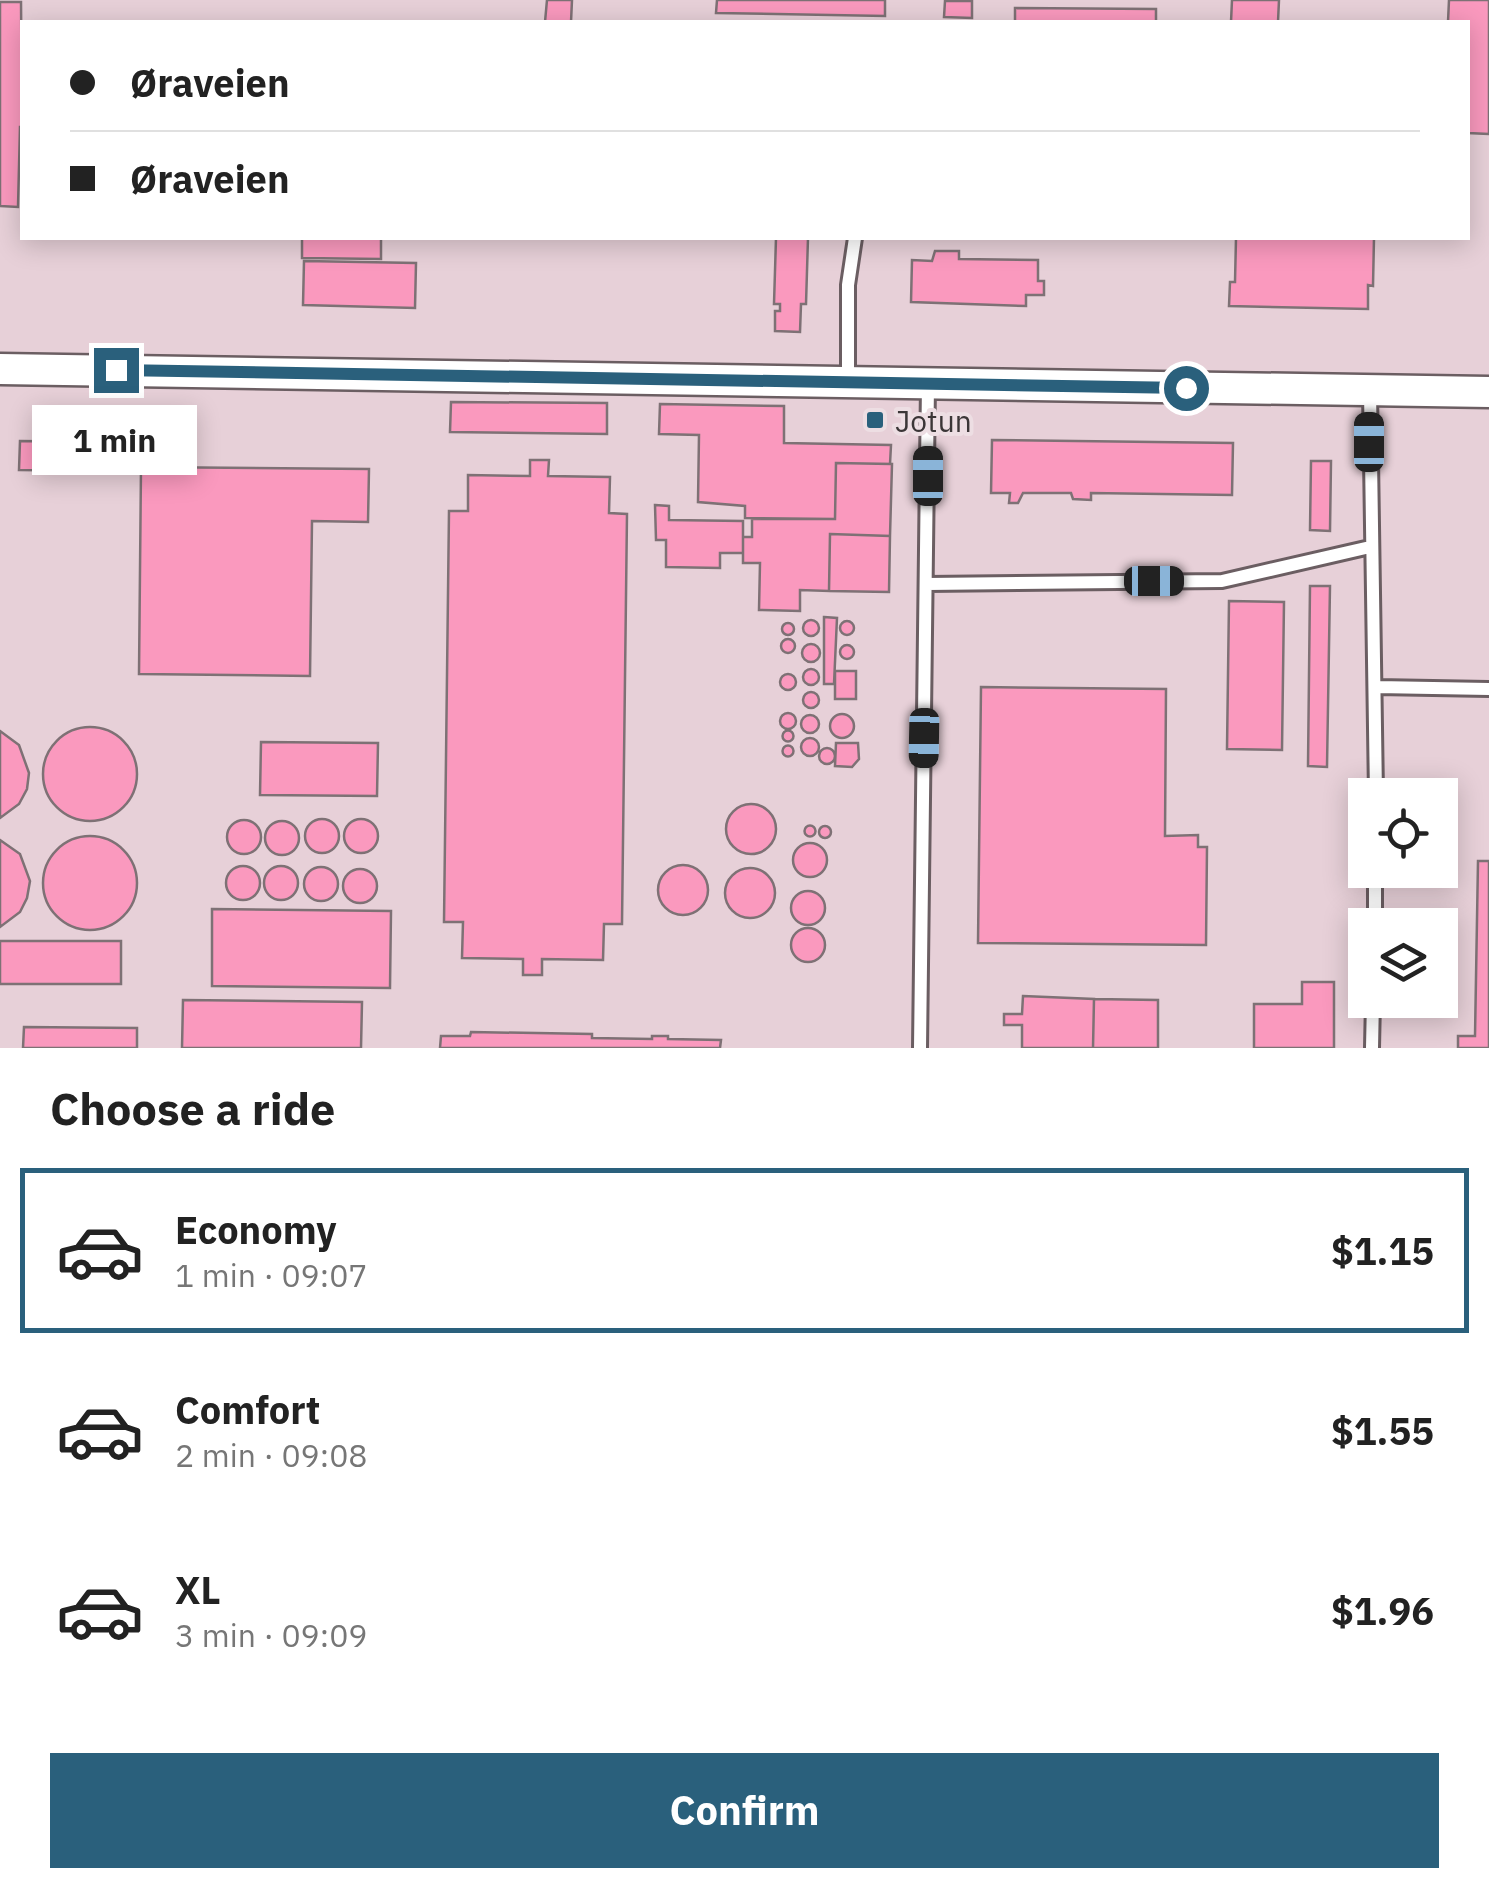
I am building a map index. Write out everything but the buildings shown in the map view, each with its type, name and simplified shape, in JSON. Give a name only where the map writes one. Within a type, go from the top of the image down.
[{"type":"street","points":[[0,368],[1489,392]]},
{"type":"lane","points":[[848,382],[848,285],[855,240]]},
{"type":"lane","points":[[920,1048],[928,384]]},
{"type":"lane","points":[[1370,391],[1376,778]]},
{"type":"lane","points":[[927,584],[1222,581],[1370,547]]},
{"type":"lane","points":[[1376,688],[1489,689]]},
{"type":"lane","points":[[1372,1048],[1373,1018]]},
{"type":"shaded area","points":[[0,0],[1489,0],[1489,1048],[0,1048]]},
{"type":"place","name":"Jotun","points":[[875,420]]},
{"type":"route","points":[[116,370],[1186,388]]}]
